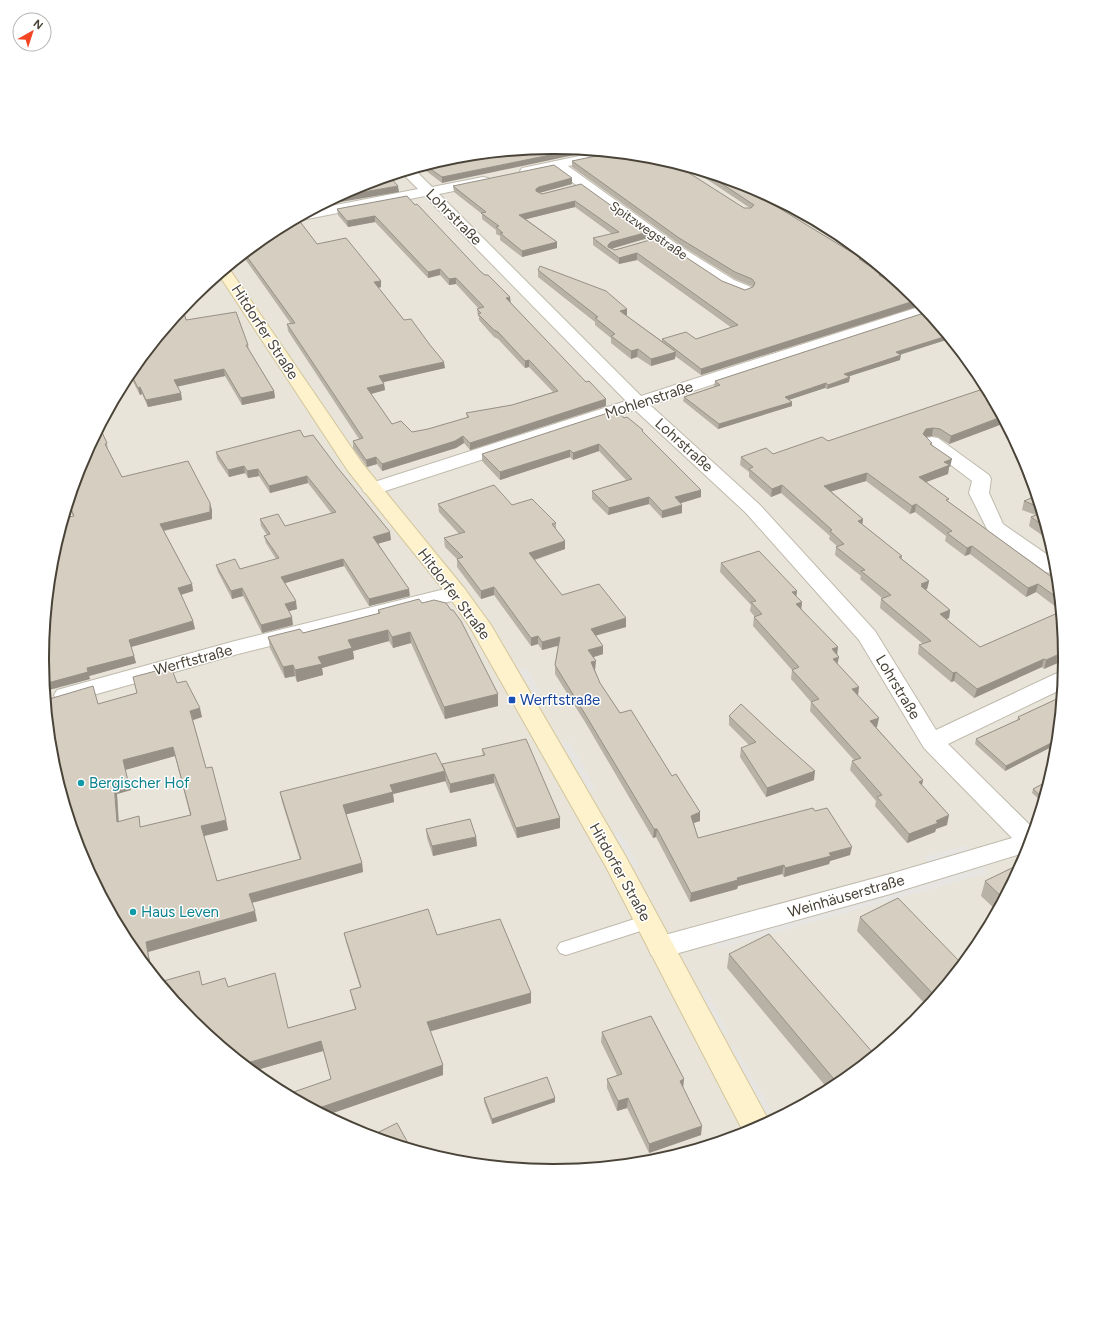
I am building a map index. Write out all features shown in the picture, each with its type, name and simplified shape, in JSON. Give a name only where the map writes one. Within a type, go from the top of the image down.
[{"type":"street","points":[[511,175],[594,157]]},
{"type":"street","name":"Spitzwegstraße","points":[[556,165],[586,185],[654,241],[728,283],[745,290]]},
{"type":"street","name":"Lohrstraße","points":[[412,175],[638,403],[753,509],[867,636],[932,742],[1026,836]]},
{"type":"street","points":[[319,213],[496,178]]},
{"type":"street","name":"Hitdorfer Straße","points":[[227,275],[328,428],[372,489],[457,593],[484,631],[617,864],[754,1122]]},
{"type":"street","name":"Mohlenstraße","points":[[372,489],[920,312]]},
{"type":"street","points":[[932,442],[982,478],[979,493],[994,527],[1049,565]]},
{"type":"street","name":"Werftstraße","points":[[51,700],[235,648],[457,593]]},
{"type":"street","points":[[932,742],[1057,682]]},
{"type":"street","name":"Weinhäuserstraße","points":[[662,947],[883,886],[1023,843]]},
{"type":"lane","points":[[571,189],[586,185]]},
{"type":"lane","points":[[566,948],[647,922]]},
{"type":"shaded area","points":[[554,154],[619,159],[652,164],[716,181],[747,193],[806,222],[861,259],[886,280],[933,326],[954,352],[973,379],[1006,436],[1020,466],[1041,528],[1054,593],[1057,626],[1057,692],[1054,725],[1041,790],[1031,821],[1020,852],[990,911],[954,966],[933,992],[910,1016],[861,1059],[806,1096],[777,1111],[716,1137],[684,1146],[652,1154],[586,1162],[554,1164],[488,1159],[455,1154],[391,1137],[360,1125],[301,1096],[246,1059],[221,1038],[174,992],[153,966],[134,939],[101,882],[87,852],[66,790],[53,725],[50,692],[50,626],[53,593],[66,528],[76,497],[87,466],[117,407],[153,352],[174,326],[197,302],[246,259],[301,222],[330,207],[391,181],[423,172],[455,164],[521,156]]},
{"type":"shaded area","points":[[526,668],[542,694],[535,696],[519,670]]},
{"type":"shaded area","points":[[569,741],[596,789],[589,792],[562,743]]},
{"type":"shaded area","points":[[619,831],[640,867],[631,870],[611,833]]},
{"type":"shaded area","points":[[967,845],[971,851],[928,862],[924,857]]},
{"type":"shaded area","points":[[983,867],[988,873],[717,949],[713,942]]},
{"type":"shaded area","points":[[707,992],[729,1034],[721,1036],[699,994]]},
{"type":"shaded area","points":[[735,1046],[772,1112],[763,1115],[727,1048]]},
{"type":"building","points":[[555,154],[442,177],[432,170],[455,164],[488,159]]},
{"type":"building","points":[[593,157],[619,159],[652,164],[684,172],[690,174],[744,208],[751,208],[754,205],[720,183],[747,193],[779,208],[850,252],[886,280],[910,302],[701,369],[662,339],[686,332],[696,339],[738,325],[637,253],[619,258],[593,238],[619,232],[575,201],[519,215],[557,242],[522,251],[500,233],[503,233],[496,227],[499,226],[481,213],[486,212],[453,186],[554,165],[572,178],[539,187],[536,191],[542,194],[581,184],[648,232],[611,242],[608,247],[615,250],[657,238],[722,281],[745,290],[753,287],[755,283],[752,279],[735,272],[679,238],[572,161]]},
{"type":"building","points":[[393,180],[398,186],[362,192]]},
{"type":"building","points":[[407,196],[415,205],[417,204],[481,272],[488,275],[510,297],[506,298],[586,382],[589,381],[606,399],[470,443],[463,436],[455,441],[382,464],[376,457],[366,460],[353,441],[363,438],[287,324],[295,323],[248,258],[301,222],[317,244],[346,238],[381,281],[374,282],[404,320],[411,319],[444,362],[379,376],[384,384],[367,388],[392,424],[401,421],[412,432],[428,429],[469,417],[466,413],[512,405],[558,391],[529,360],[525,361],[498,332],[478,314],[481,313],[477,309],[484,307],[456,278],[449,279],[440,269],[428,272],[375,216],[347,221],[337,209]]},
{"type":"building","points":[[540,266],[606,291],[627,309],[620,311],[676,352],[651,359],[638,349],[631,351],[611,336],[615,334],[595,318],[598,317],[538,270]]},
{"type":"building","points":[[236,312],[248,345],[246,345],[274,391],[241,398],[224,369],[174,380],[181,393],[146,400],[140,387],[138,388],[134,379],[153,352],[185,315],[186,320]]},
{"type":"building","points":[[921,314],[942,337],[896,352],[901,355],[844,374],[850,377],[828,385],[826,383],[785,397],[792,402],[719,424],[684,397],[720,385],[715,381]]},
{"type":"building","points":[[980,390],[996,419],[951,436],[940,429],[926,429],[923,434],[932,443],[930,444],[952,459],[944,462],[950,465],[919,477],[949,499],[946,500],[1051,576],[1054,596],[1038,584],[1028,588],[972,546],[967,548],[947,533],[952,531],[916,504],[912,506],[867,473],[824,486],[863,519],[858,521],[902,556],[899,557],[929,581],[921,584],[923,585],[921,586],[950,610],[940,614],[980,647],[1056,614],[1058,655],[1046,660],[1044,659],[977,689],[956,672],[953,673],[919,645],[931,641],[881,599],[891,595],[861,571],[865,570],[836,547],[844,544],[830,531],[832,530],[782,485],[772,489],[749,469],[753,467],[741,457],[766,448],[773,454],[822,437],[828,441]]},
{"type":"building","points":[[617,410],[624,418],[627,417],[643,430],[642,431],[701,490],[675,497],[682,505],[662,511],[649,497],[609,508],[592,491],[632,479],[599,444],[573,453],[570,450],[500,472],[482,454]]},
{"type":"building","points":[[300,430],[304,437],[313,435],[390,532],[373,537],[409,589],[369,599],[343,559],[281,577],[296,601],[285,604],[292,617],[261,625],[242,588],[231,591],[216,565],[235,559],[240,569],[279,558],[264,536],[270,534],[260,519],[278,514],[285,526],[336,512],[307,476],[269,486],[258,469],[247,471],[244,466],[228,470],[216,452]]},
{"type":"building","points":[[102,433],[107,443],[105,444],[122,477],[188,461],[210,503],[210,512],[160,524],[192,584],[178,588],[193,621],[129,640],[134,656],[87,668],[88,672],[50,682],[50,626],[53,593],[66,528],[70,517],[74,516],[72,510],[76,497],[87,466]]},
{"type":"building","points":[[494,485],[512,505],[532,499],[556,523],[552,524],[565,541],[529,553],[562,595],[599,584],[626,618],[591,629],[603,646],[588,650],[596,661],[591,662],[600,683],[620,713],[631,710],[672,776],[676,774],[700,812],[691,816],[698,838],[813,808],[815,811],[827,808],[852,847],[829,853],[831,856],[785,868],[784,865],[691,893],[657,829],[654,829],[555,665],[560,637],[542,642],[538,636],[531,638],[494,587],[481,591],[457,559],[463,557],[444,538],[465,532],[438,504]]},
{"type":"building","points":[[1031,498],[1034,505],[1024,501]]},
{"type":"building","points":[[1037,515],[1039,523],[1031,517]]},
{"type":"building","points":[[759,551],[797,591],[792,592],[802,602],[796,604],[838,647],[832,649],[839,657],[833,659],[859,687],[852,689],[879,718],[870,721],[923,780],[919,782],[949,815],[936,821],[938,823],[909,834],[877,797],[882,795],[852,761],[861,758],[811,702],[819,699],[792,670],[799,667],[754,617],[762,614],[751,602],[756,601],[721,563]]},
{"type":"building","points":[[419,599],[422,603],[434,600],[446,603],[451,610],[453,610],[461,621],[498,694],[444,707],[410,632],[392,637],[388,630],[348,640],[352,648],[318,657],[322,664],[295,670],[293,665],[283,667],[268,637],[300,629],[303,633],[380,613],[378,610]]},
{"type":"building","points":[[171,667],[177,683],[186,681],[200,708],[190,711],[206,768],[212,767],[226,820],[201,826],[217,881],[301,859],[280,792],[436,753],[445,771],[390,785],[393,792],[343,805],[362,863],[249,894],[255,911],[146,942],[149,961],[117,911],[87,852],[66,790],[53,725],[51,699],[93,686],[98,704],[137,693],[133,677]],"holes":[[[173,747],[191,815],[140,827],[139,816],[117,822],[114,784],[128,781],[123,760]]]},
{"type":"building","points":[[1056,699],[1051,743],[1006,766],[976,739],[1020,719],[1018,717]]},
{"type":"building","points":[[741,704],[815,771],[767,788],[741,748],[756,742],[729,716]]},
{"type":"building","points":[[526,739],[560,818],[516,828],[494,774],[450,784],[442,764],[485,755],[482,749]]},
{"type":"building","points":[[1042,784],[1039,795],[1033,789]]},
{"type":"building","points":[[470,819],[476,837],[432,846],[426,829]]},
{"type":"building","points":[[1013,868],[999,894],[985,881]]},
{"type":"building","points":[[898,898],[958,960],[932,993],[860,917]]},
{"type":"building","points":[[428,909],[437,935],[500,919],[531,993],[427,1022],[443,1065],[322,1107],[294,1092],[331,1079],[321,1041],[250,1062],[197,1016],[165,981],[199,971],[202,985],[225,978],[228,987],[275,973],[288,1028],[356,1009],[350,990],[361,987],[344,933]]},
{"type":"building","points":[[769,934],[871,1051],[833,1078],[729,954]]},
{"type":"building","points":[[651,1016],[684,1079],[680,1081],[702,1126],[649,1144],[628,1098],[618,1101],[607,1079],[622,1074],[602,1032]]},
{"type":"building","points":[[547,1077],[555,1098],[492,1119],[484,1098]]},
{"type":"building","points":[[397,1123],[407,1142],[391,1137],[379,1132]]},
{"type":"place","name":"Werftstraße","points":[[512,700]]},
{"type":"place","name":"Bergischer Hof","points":[[81,783]]},
{"type":"place","name":"Haus Leven","points":[[133,912]]}]
